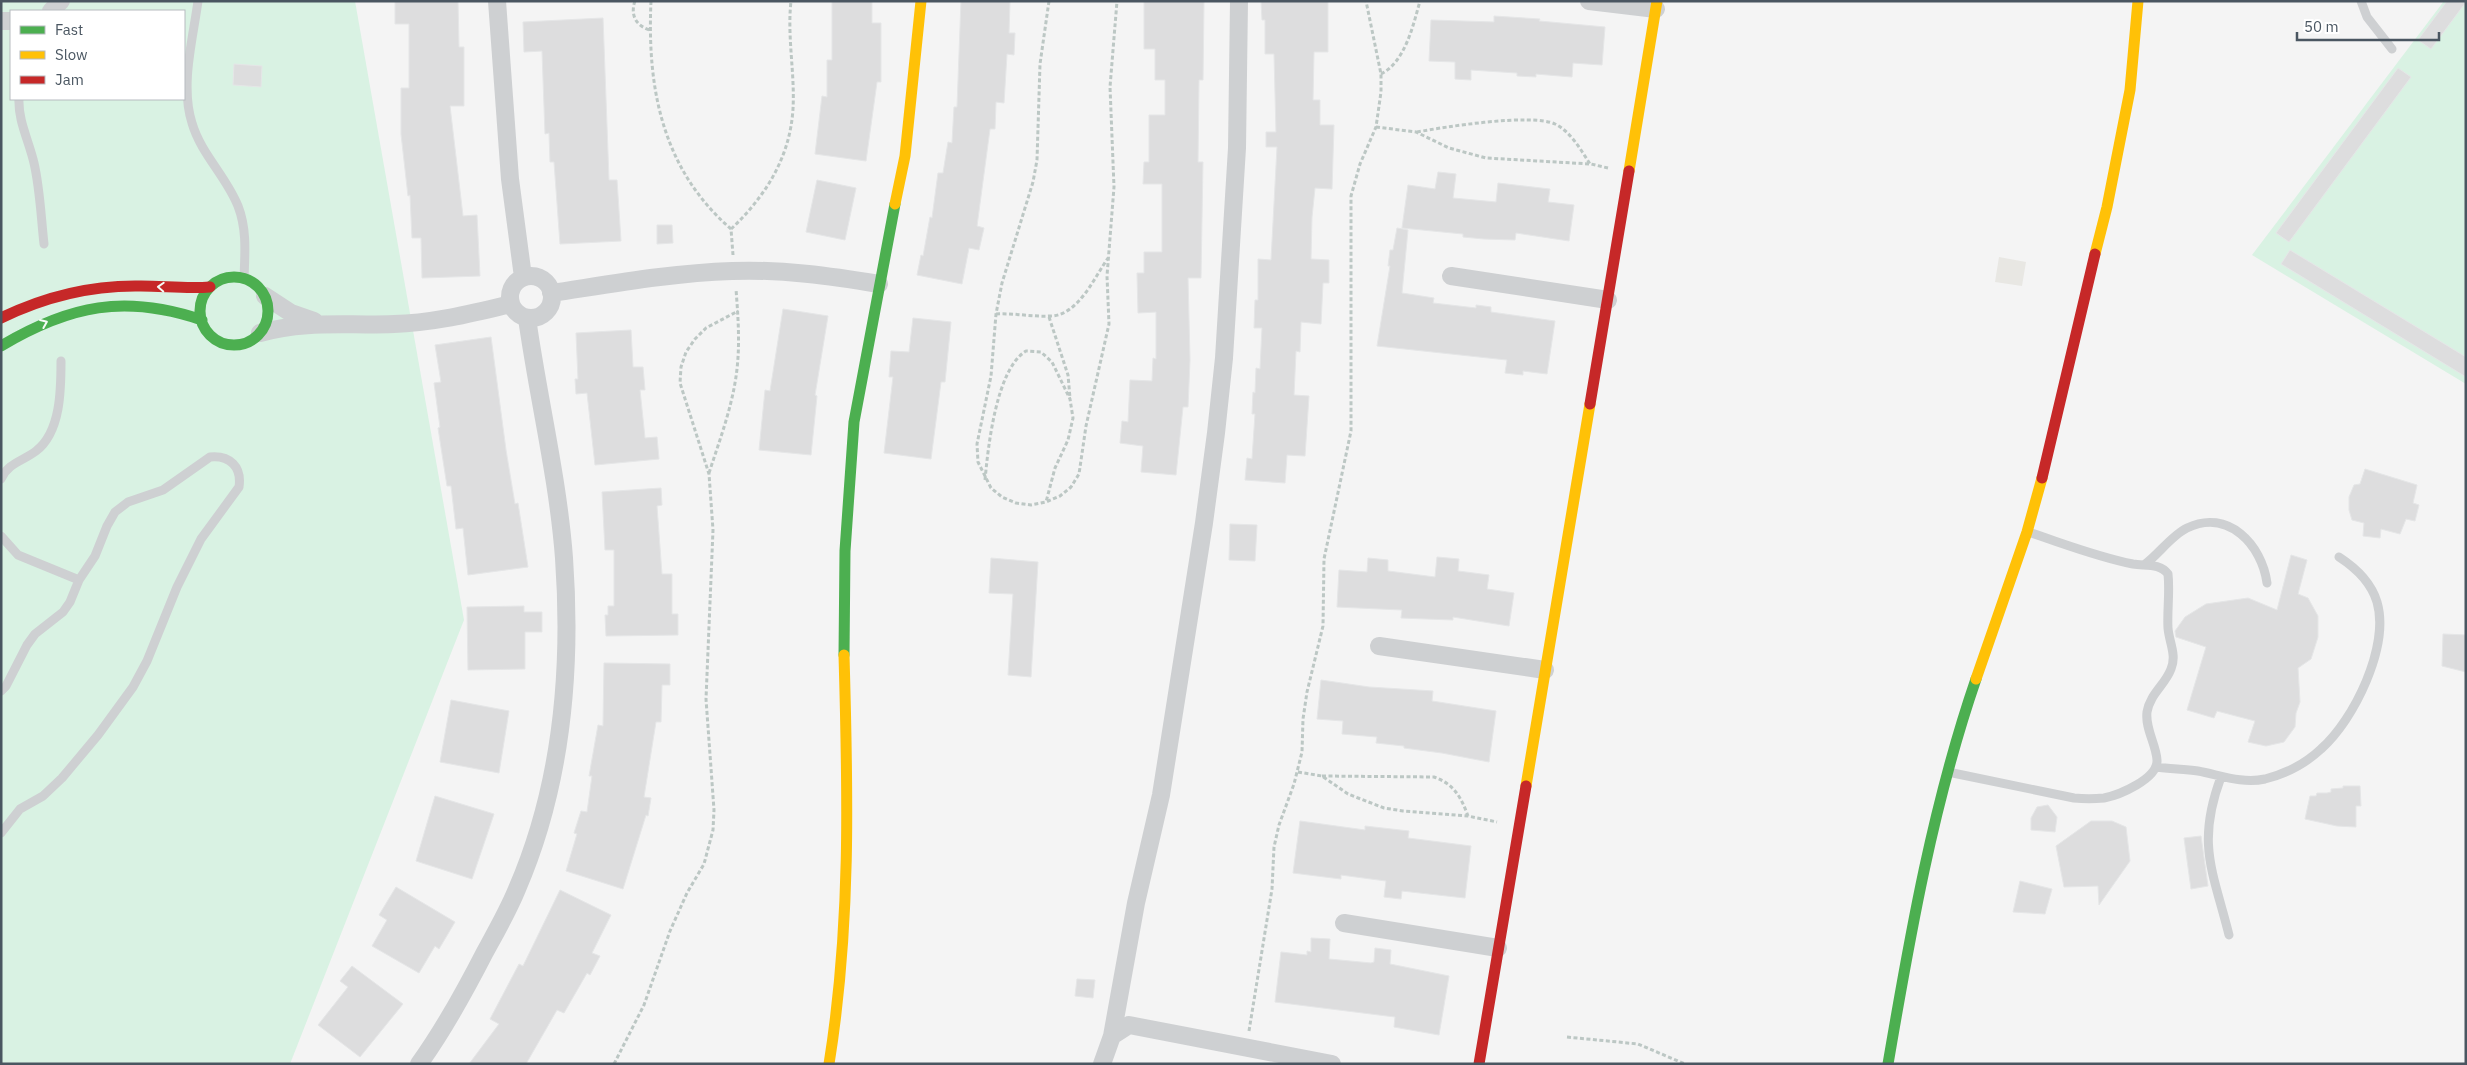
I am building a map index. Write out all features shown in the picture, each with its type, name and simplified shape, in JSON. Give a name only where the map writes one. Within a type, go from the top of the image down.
[{"type":"street","points":[[52,10],[61,1]]},
{"type":"street","points":[[497,1],[510,178],[524,277]]},
{"type":"street","points":[[829,1064],[843,963],[848,878],[848,810],[843,690],[845,551],[854,422],[861,375],[904,156],[914,82],[921,1]]},
{"type":"street","points":[[1102,1064],[1112,1036],[1136,903],[1162,786],[1204,523],[1216,433],[1224,358],[1237,158],[1239,1]]},
{"type":"street","points":[[1479,1064],[1656,5],[1589,1]]},
{"type":"street","points":[[1888,1064],[1910,935],[1948,772],[1971,694],[2027,532],[2116,169],[2130,90],[2138,1]]},
{"type":"street","points":[[551,293],[682,274],[734,271],[807,274],[879,284]]},
{"type":"street","points":[[1451,276],[1608,300]]},
{"type":"street","points":[[524,277],[541,278],[548,285],[551,293],[550,306],[540,316],[527,318],[520,315],[511,304],[510,291],[513,285],[524,277]]},
{"type":"street","points":[[319,323],[291,312],[266,296],[257,285],[244,278],[222,279],[210,287],[201,306],[202,320],[211,336],[227,344],[245,343],[260,333],[289,326],[319,323],[376,324],[433,321],[511,304]]},
{"type":"street","points":[[1,318],[36,301],[83,289],[131,286],[210,287]]},
{"type":"street","points":[[260,333],[265,326],[269,312],[266,296]]},
{"type":"street","points":[[1,346],[20,334],[57,317],[97,307],[133,304],[150,305],[168,308],[202,320]]},
{"type":"street","points":[[420,1064],[455,1010],[517,890],[534,846],[547,800],[558,744],[566,658],[564,556],[527,318]]},
{"type":"street","points":[[1379,646],[1545,670]]},
{"type":"street","points":[[1344,923],[1498,948]]},
{"type":"street","points":[[1112,1036],[1122,1027],[1136,1025],[1332,1064]]},
{"type":"lane","points":[[198,1],[188,74],[188,106],[196,136],[230,190],[240,213],[245,236],[244,278]]},
{"type":"lane","points":[[2361,1],[2367,16],[2392,49]]},
{"type":"lane","points":[[19,100],[21,120],[30,147],[37,182],[44,244]]},
{"type":"lane","points":[[1,480],[9,467],[36,451],[46,440],[55,420],[58,405],[61,361]]},
{"type":"lane","points":[[1,691],[6,686],[27,645],[35,634],[63,612],[79,580],[95,556],[110,519],[121,506],[163,490],[210,457],[227,458],[234,464],[240,479],[239,487],[201,539],[177,587],[147,661],[133,687],[98,735],[62,778],[43,796],[20,809],[1,833]]},
{"type":"lane","points":[[2144,565],[2187,528],[2211,522],[2223,524],[2241,533],[2255,546],[2266,570],[2267,583]]},
{"type":"lane","points":[[1948,772],[2074,798],[2089,799],[2120,793],[2149,776],[2156,767],[2157,761],[2147,723],[2147,712],[2150,702],[2172,668],[2173,649],[2168,627],[2168,574],[2164,568],[2119,561],[2027,532]]},
{"type":"lane","points":[[1,536],[18,555],[79,580]]},
{"type":"lane","points":[[2156,767],[2194,771],[2221,777],[2248,780],[2264,779],[2304,763],[2336,734],[2358,699],[2372,662],[2380,622],[2377,602],[2369,584],[2356,568],[2339,557]]},
{"type":"lane","points":[[2221,777],[2211,810],[2208,844],[2212,878],[2229,935]]},
{"type":"path","points":[[635,1],[633,9],[635,20],[643,28],[650,30]]},
{"type":"path","points":[[651,1],[652,68],[667,138],[696,193],[712,212],[731,228],[738,311],[737,370],[725,424],[709,474]]},
{"type":"path","points":[[731,228],[748,212],[770,184],[786,149],[793,108],[791,1]]},
{"type":"path","points":[[1049,1],[1040,64],[1037,160],[1033,182],[1009,256],[996,314],[991,376],[977,444],[978,462],[985,481],[1002,498],[1016,503],[1031,505],[1046,502],[1060,496],[1071,487],[1079,474],[1086,426],[1109,324],[1108,258],[1114,187],[1110,87],[1117,1]]},
{"type":"path","points":[[1247,1047],[1272,889],[1274,847],[1279,826],[1298,772],[1307,692],[1323,626],[1324,559],[1351,431],[1351,196],[1360,164],[1376,127],[1381,74],[1366,1]]},
{"type":"path","points":[[1381,74],[1389,70],[1399,57],[1420,1]]},
{"type":"path","points":[[1376,127],[1416,132],[1464,124],[1546,121],[1554,123],[1569,135],[1591,164]]},
{"type":"path","points":[[1416,132],[1449,148],[1486,158],[1591,164],[1608,168]]},
{"type":"path","points":[[996,314],[1049,317],[1064,314],[1071,309],[1108,258]]},
{"type":"path","points":[[614,1064],[644,1005],[670,931],[704,864],[713,830],[714,810],[706,699],[713,530],[709,474],[680,383],[681,367],[686,352],[695,339],[706,328],[738,311]]},
{"type":"path","points":[[1046,502],[1055,468],[1071,430],[1073,418],[1068,375],[1049,317]]},
{"type":"path","points":[[985,481],[988,449],[996,406],[1014,361],[1019,355],[1033,350],[1047,356],[1070,399]]},
{"type":"path","points":[[1298,772],[1322,776],[1434,777],[1443,780],[1458,792],[1468,816]]},
{"type":"path","points":[[1322,776],[1348,794],[1384,808],[1468,816],[1497,822]]},
{"type":"path","points":[[1567,1037],[1638,1044],[1685,1064]]},
{"type":"shaded area","points":[[1999,257],[2026,262],[2022,286],[1995,282]]},
{"type":"green space","points":[[1,1],[355,1],[464,620],[290,1064],[1,1064]]},
{"type":"green space","points":[[2444,1],[2466,1],[2466,384],[2252,255]]},
{"type":"building","points":[[395,1],[458,1],[459,47],[464,47],[464,106],[450,106],[463,216],[477,215],[480,276],[422,278],[421,238],[412,238],[410,195],[408,196],[401,134],[401,88],[409,88],[409,24],[395,24]]},
{"type":"building","points":[[832,1],[872,1],[872,23],[881,23],[881,82],[877,82],[866,161],[815,154],[822,96],[827,97],[827,60],[832,60]]},
{"type":"building","points":[[961,1],[1010,1],[1009,33],[1015,33],[1014,55],[1007,54],[1004,103],[996,102],[995,129],[990,129],[977,226],[984,228],[979,250],[969,248],[962,284],[917,275],[921,255],[923,256],[930,217],[932,218],[938,173],[943,173],[948,142],[952,143],[954,107],[957,107]]},
{"type":"building","points":[[1144,1],[1204,1],[1203,80],[1199,80],[1198,162],[1203,162],[1201,278],[1188,278],[1190,360],[1188,407],[1183,407],[1176,475],[1141,472],[1143,446],[1120,443],[1122,421],[1128,422],[1130,380],[1152,381],[1153,358],[1156,359],[1156,312],[1138,313],[1137,273],[1144,273],[1144,252],[1162,252],[1162,184],[1143,184],[1144,162],[1149,162],[1149,115],[1165,115],[1165,80],[1155,80],[1155,49],[1144,49]]},
{"type":"building","points":[[1261,1],[1328,1],[1328,52],[1314,52],[1313,100],[1320,100],[1320,125],[1334,125],[1332,189],[1315,188],[1311,259],[1329,260],[1329,283],[1323,283],[1321,324],[1301,322],[1300,352],[1296,351],[1294,395],[1309,396],[1305,456],[1287,455],[1285,483],[1245,480],[1247,458],[1252,459],[1255,414],[1252,414],[1253,392],[1255,393],[1256,368],[1260,369],[1262,328],[1254,328],[1255,300],[1258,300],[1258,259],[1271,260],[1277,147],[1266,147],[1266,132],[1276,132],[1274,54],[1265,54],[1265,20],[1262,20]]},
{"type":"building","points":[[2447,1],[2466,2],[2431,49],[2418,40]]},
{"type":"building","points":[[1494,16],[1540,19],[1539,21],[1605,27],[1602,65],[1573,63],[1572,77],[1536,74],[1536,77],[1517,76],[1517,73],[1471,70],[1471,80],[1455,79],[1455,62],[1429,61],[1431,20],[1494,22]]},
{"type":"building","points":[[603,18],[609,180],[617,180],[621,241],[560,244],[554,162],[550,162],[549,133],[545,134],[542,51],[524,52],[523,22]]},
{"type":"building","points":[[234,64],[262,66],[261,87],[233,85]]},
{"type":"building","points":[[2398,68],[2411,77],[2289,242],[2276,233]]},
{"type":"building","points":[[1438,172],[1456,174],[1453,198],[1496,202],[1498,183],[1550,189],[1548,202],[1574,205],[1569,241],[1516,233],[1515,240],[1484,239],[1463,237],[1463,234],[1402,228],[1408,185],[1435,189]]},
{"type":"building","points":[[817,180],[856,188],[845,240],[806,232]]},
{"type":"building","points":[[657,225],[672,225],[673,243],[657,244]]},
{"type":"building","points":[[1397,228],[1408,230],[1402,293],[1434,298],[1433,303],[1476,308],[1476,305],[1491,307],[1491,312],[1555,321],[1547,374],[1523,371],[1523,375],[1505,373],[1507,360],[1377,346],[1390,266],[1388,266],[1390,250],[1393,250]]},
{"type":"building","points":[[2290,250],[2466,357],[2466,377],[2281,264]]},
{"type":"building","points":[[783,309],[828,316],[815,395],[817,396],[811,455],[759,450],[765,390],[770,391]]},
{"type":"building","points":[[913,318],[951,322],[945,382],[941,382],[931,459],[884,453],[893,377],[889,377],[891,351],[909,352]]},
{"type":"building","points":[[631,330],[633,367],[643,367],[645,390],[640,390],[645,438],[657,437],[659,459],[595,465],[587,393],[576,394],[575,379],[578,379],[576,333]]},
{"type":"building","points":[[491,337],[506,450],[515,504],[518,503],[528,567],[468,575],[463,528],[456,529],[451,486],[447,486],[438,428],[440,427],[434,383],[441,382],[435,345]]},
{"type":"building","points":[[2365,469],[2417,485],[2413,503],[2419,505],[2415,521],[2406,519],[2400,534],[2381,529],[2380,538],[2363,536],[2364,523],[2352,520],[2349,510],[2349,497],[2354,485],[2360,484]]},
{"type":"building","points":[[661,488],[662,505],[657,506],[662,574],[672,574],[672,614],[678,614],[678,635],[606,636],[605,615],[608,615],[608,606],[614,606],[614,550],[605,550],[602,492]]},
{"type":"building","points":[[1230,524],[1257,525],[1255,561],[1229,560]]},
{"type":"building","points":[[2291,555],[2307,560],[2298,594],[2308,598],[2318,616],[2318,637],[2311,659],[2298,668],[2300,702],[2296,713],[2295,727],[2284,742],[2266,746],[2248,742],[2255,721],[2217,711],[2214,718],[2187,710],[2206,647],[2176,637],[2175,631],[2185,617],[2206,604],[2248,598],[2277,610]]},
{"type":"building","points":[[1437,557],[1459,559],[1458,571],[1489,575],[1487,589],[1514,593],[1509,626],[1453,617],[1453,620],[1401,618],[1402,610],[1337,607],[1339,570],[1367,572],[1368,558],[1388,560],[1388,571],[1435,577]]},
{"type":"building","points":[[991,558],[1038,562],[1031,677],[1008,675],[1013,594],[989,593]]},
{"type":"building","points":[[524,606],[524,612],[542,612],[542,632],[525,632],[525,669],[468,670],[467,607]]},
{"type":"building","points":[[2443,634],[2466,635],[2466,672],[2442,666]]},
{"type":"building","points":[[604,663],[670,664],[670,685],[662,685],[661,722],[656,722],[644,797],[651,798],[648,816],[646,815],[623,889],[566,871],[577,834],[574,833],[581,811],[587,812],[592,776],[589,776],[598,725],[603,726]]},
{"type":"building","points":[[1321,680],[1369,687],[1433,691],[1432,701],[1496,711],[1489,762],[1404,748],[1404,746],[1376,743],[1377,737],[1342,734],[1343,721],[1317,719]]},
{"type":"building","points":[[451,700],[509,711],[499,773],[440,762]]},
{"type":"building","points":[[2343,786],[2360,786],[2361,806],[2356,806],[2356,827],[2337,826],[2305,819],[2310,796],[2316,796],[2317,793],[2331,792],[2331,789],[2343,788]]},
{"type":"building","points":[[435,796],[494,814],[472,879],[416,861]]},
{"type":"building","points":[[2048,805],[2057,817],[2055,832],[2031,830],[2031,818],[2037,807]]},
{"type":"building","points":[[1300,821],[1365,830],[1365,826],[1409,831],[1408,838],[1471,846],[1465,898],[1402,891],[1401,899],[1384,897],[1386,881],[1341,875],[1341,879],[1293,873]]},
{"type":"building","points":[[2091,821],[2112,821],[2126,827],[2130,861],[2099,905],[2098,886],[2064,887],[2056,846]]},
{"type":"building","points":[[2201,836],[2208,886],[2191,889],[2184,838]]},
{"type":"building","points":[[2020,881],[2052,889],[2045,914],[2013,912]]},
{"type":"building","points":[[396,887],[455,922],[439,949],[435,946],[419,973],[372,946],[387,920],[379,915]]},
{"type":"building","points":[[560,890],[611,915],[592,953],[600,956],[590,975],[587,973],[564,1013],[557,1010],[526,1064],[469,1064],[499,1024],[490,1019],[519,964],[523,966]]},
{"type":"building","points":[[1311,938],[1330,939],[1329,959],[1371,963],[1374,962],[1375,948],[1391,950],[1390,964],[1449,976],[1439,1035],[1394,1027],[1395,1017],[1275,1002],[1281,952],[1307,955],[1307,951],[1311,952]]},
{"type":"building","points":[[352,966],[403,1004],[360,1057],[318,1025],[348,987],[340,981]]},
{"type":"building","points":[[1077,979],[1095,980],[1093,998],[1075,996]]},
{"type":"traffic: fast","points":[[844,655],[845,551],[854,422],[895,204]]},
{"type":"traffic: fast","points":[[234,277],[247,280],[258,287],[265,298],[268,311],[265,324],[258,335],[247,342],[234,345],[221,342],[210,335],[203,324],[200,311],[203,298],[210,287],[221,280],[234,277]]},
{"type":"traffic: fast","points":[[1,346],[51,321],[98,308],[148,307],[202,320]]},
{"type":"traffic: fast","points":[[1888,1064],[1924,870],[1947,774],[1976,679]]},
{"type":"traffic: slow","points":[[895,204],[905,156],[921,1]]},
{"type":"traffic: slow","points":[[1629,171],[1657,1]]},
{"type":"traffic: slow","points":[[2095,254],[2107,207],[2130,90],[2138,1]]},
{"type":"traffic: slow","points":[[1526,786],[1590,404]]},
{"type":"traffic: slow","points":[[1976,679],[2027,532],[2042,478]]},
{"type":"traffic: slow","points":[[829,1064],[841,962],[846,860],[844,655]]},
{"type":"traffic: jam","points":[[1590,404],[1629,171]]},
{"type":"traffic: jam","points":[[2042,478],[2095,254]]},
{"type":"traffic: jam","points":[[1,318],[52,298],[104,287],[210,287]]},
{"type":"traffic: jam","points":[[1479,1064],[1526,786]]}]
